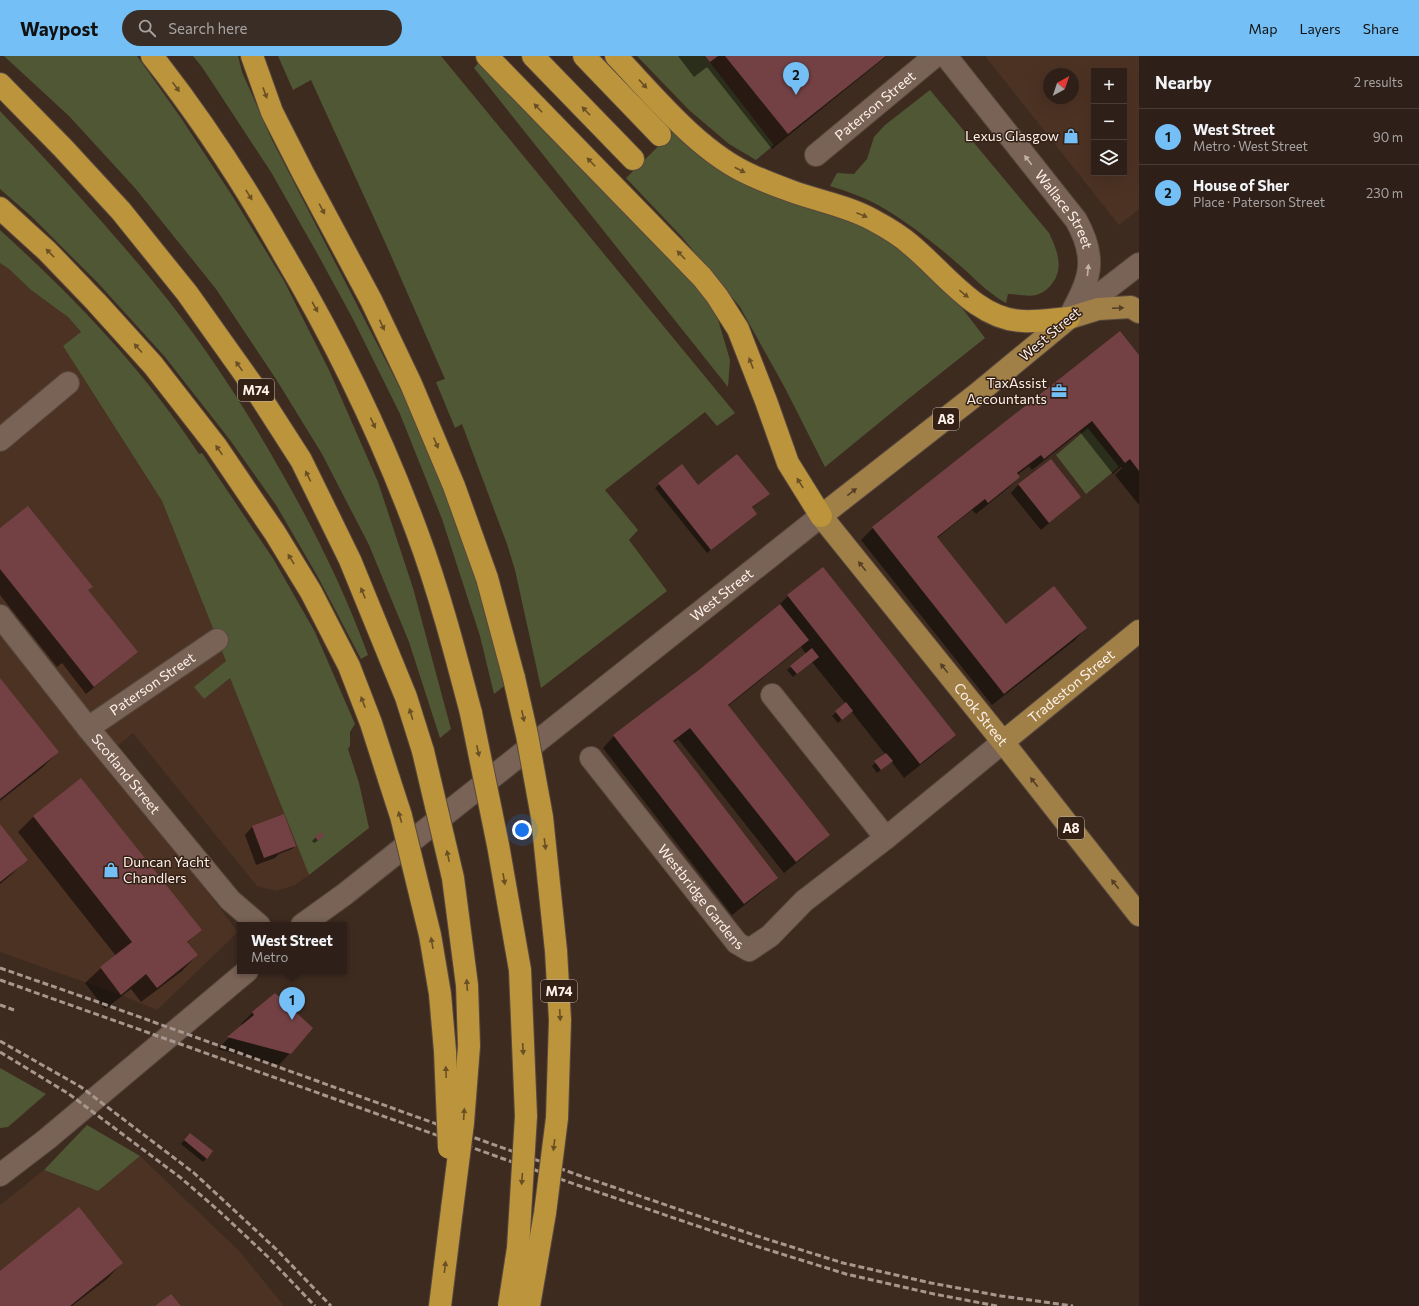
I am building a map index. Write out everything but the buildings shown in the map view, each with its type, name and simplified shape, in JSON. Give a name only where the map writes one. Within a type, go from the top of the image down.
[{"type":"highway","name":"M74","points":[[152,56],[211,136],[262,216],[315,307],[347,368],[384,448],[418,534],[448,625],[471,713],[498,845],[520,970],[526,1116],[518,1248],[509,1306]]},
{"type":"highway","name":"M74","points":[[252,56],[272,112],[371,300],[410,384],[454,486],[487,578],[514,678],[527,735],[542,816],[556,951],[560,1020],[557,1118],[545,1213],[530,1306]]},
{"type":"highway","points":[[487,56],[702,277],[718,296],[738,329],[788,463],[821,516]]},
{"type":"highway","points":[[533,56],[633,159]]},
{"type":"highway","points":[[584,56],[660,135]]},
{"type":"highway","points":[[616,56],[680,123],[733,166],[750,175],[791,191],[824,201],[872,219],[910,243],[954,286],[975,304],[989,312],[1023,322],[1069,318]]},
{"type":"highway","name":"M74","points":[[0,84],[121,210],[187,293],[256,390],[301,460],[350,560],[406,697],[423,751],[453,878],[467,985],[469,1046],[463,1123],[440,1306]]},
{"type":"highway","name":"M74","points":[[0,208],[47,251],[107,313],[153,365],[220,452],[275,533],[311,592],[349,666],[371,723],[401,816],[430,935],[440,994],[445,1051],[452,1209]]},
{"type":"main road","name":"A8","points":[[1069,318],[1098,309],[1131,307],[1139,312]]},
{"type":"main road","name":"West Street","points":[[821,516],[977,394],[1069,318]]},
{"type":"main road","name":"Cook Street","points":[[821,516],[1003,742],[1139,915]]},
{"type":"main road","name":"Tradeston Street","points":[[1003,742],[1139,631]]},
{"type":"street","name":"Paterson Street","points":[[816,155],[935,56]]},
{"type":"street","name":"Wallace Street","points":[[946,56],[1076,220],[1084,234],[1089,251],[1089,273],[1078,301],[1069,318]]},
{"type":"street","name":"West Street","points":[[1069,318],[1139,264]]},
{"type":"street","points":[[0,440],[68,383]]},
{"type":"street","name":"West Street","points":[[306,922],[345,894],[821,516]]},
{"type":"street","name":"Scotland Street","points":[[0,616],[88,728],[230,900],[256,922]]},
{"type":"street","name":"Paterson Street","points":[[88,728],[217,640]]},
{"type":"street","points":[[772,695],[886,838]]},
{"type":"street","name":"Westbridge Gardens","points":[[591,758],[737,943],[749,950],[770,936],[804,902],[886,838],[1003,742]]},
{"type":"street","points":[[0,1175],[46,1139],[244,974]]},
{"type":"shaded area","points":[[705,56],[886,56],[774,145]]},
{"type":"shaded area","name":"Lexus Glasgow","points":[[987,56],[1139,56],[1139,209],[1119,225],[986,57]]},
{"type":"shaded area","points":[[0,263],[9,269],[31,290],[68,317],[81,333],[63,346],[162,501],[226,661],[195,687],[204,699],[230,678],[309,875],[295,885],[276,891],[257,886],[133,733],[104,757],[237,931],[237,933],[157,1010],[121,995],[0,952]]},
{"type":"shaded area","points":[[140,1156],[240,1252],[284,1306],[0,1306],[0,1205],[44,1170],[98,1191]]},
{"type":"green space","points":[[4,56],[137,56],[181,118],[233,197],[284,281],[329,370],[378,482],[413,588],[451,729],[440,738],[409,642],[369,545],[322,454],[276,379],[216,289],[135,188],[69,116]]},
{"type":"green space","points":[[193,56],[238,56],[242,72],[272,140],[404,396],[446,491],[486,597],[508,683],[494,694],[480,636],[442,519],[400,414],[353,319],[271,172],[202,67]]},
{"type":"green space","points":[[278,56],[441,56],[735,413],[717,426],[705,412],[605,490],[638,530],[629,540],[667,591],[541,688],[515,570],[507,544],[462,424],[455,428],[436,382],[445,379],[385,242],[311,80],[293,90]]},
{"type":"green space","points":[[637,56],[705,56],[774,145],[756,160],[729,144],[689,110]]},
{"type":"green space","points":[[480,61],[695,284],[717,316],[730,360],[728,387],[474,68]]},
{"type":"green space","points":[[930,90],[1049,233],[1057,252],[1059,266],[1055,279],[1046,290],[1030,296],[1008,294],[1006,303],[986,289],[929,240],[899,218],[867,199],[830,186],[837,173],[854,174],[867,159],[874,137],[885,125]]},
{"type":"green space","points":[[0,111],[65,180],[128,251],[184,321],[229,385],[257,430],[307,519],[340,586],[368,655],[361,659],[318,577],[276,505],[230,440],[165,357],[98,283],[31,216],[0,189]]},
{"type":"green space","points":[[675,130],[847,219],[886,237],[916,258],[959,304],[985,338],[825,467],[785,388],[740,307],[682,237],[626,178]]},
{"type":"green space","points":[[0,230],[55,281],[81,308],[107,336],[155,393],[199,454],[202,453],[274,560],[315,632],[355,724],[350,732],[350,746],[348,749],[359,783],[369,828],[309,875],[230,678],[204,699],[194,687],[226,661],[162,501],[63,346],[81,332],[68,317],[31,290],[9,269],[0,263]]},
{"type":"green space","points":[[1088,428],[1119,467],[1086,494],[1056,455]]},
{"type":"green space","points":[[0,1068],[46,1094],[8,1127],[0,1128]]},
{"type":"green space","points":[[87,1125],[140,1156],[98,1191],[44,1170]]},
{"type":"railway","points":[[0,968],[578,1175],[757,1236],[843,1263],[931,1283],[1001,1296],[1073,1306]]},
{"type":"railway","points":[[0,980],[580,1186],[759,1247],[846,1274],[934,1294],[997,1306]]},
{"type":"railway","points":[[0,1005],[14,1010]]},
{"type":"railway","points":[[0,1041],[81,1087],[194,1173],[277,1250],[331,1306]]},
{"type":"railway","points":[[0,1052],[69,1094],[181,1178],[267,1256],[315,1306]]},
{"type":"place","name":"House of Sher","points":[[796,95]]},
{"type":"place","name":"Lexus Glasgow","points":[[1071,136]]},
{"type":"place","name":"TaxAssist Accountants","points":[[1059,391]]},
{"type":"place","name":"Duncan Yacht Chandlers","points":[[111,870]]},
{"type":"place","name":"West Street","points":[[292,1020]]}]
